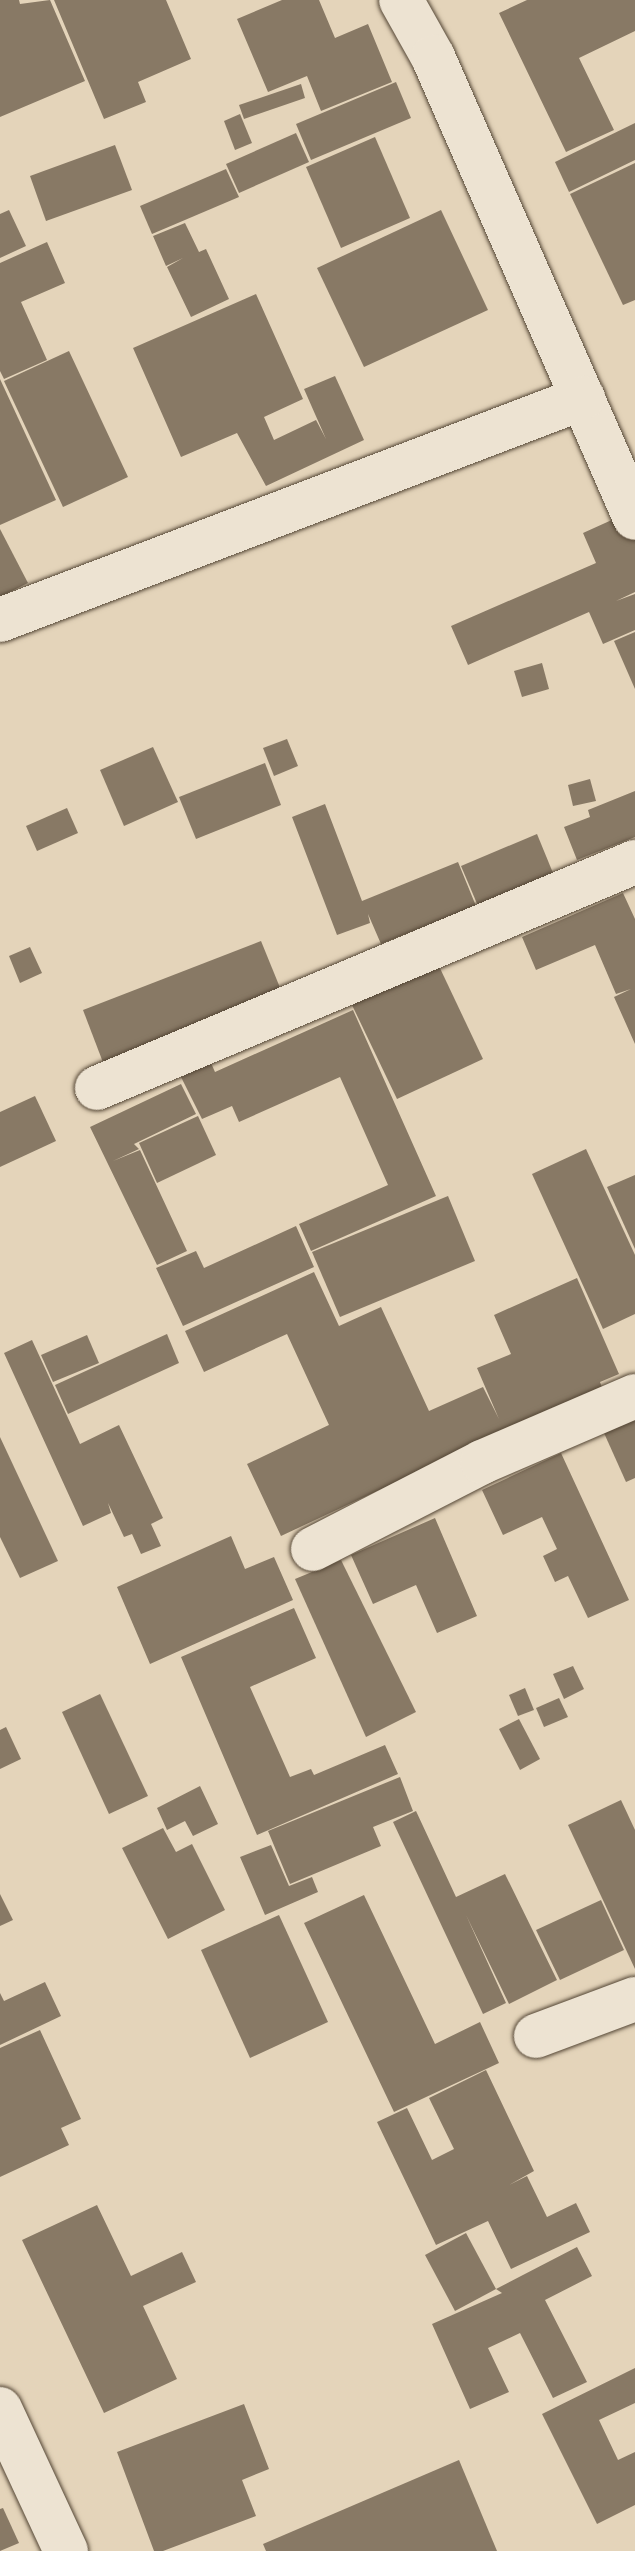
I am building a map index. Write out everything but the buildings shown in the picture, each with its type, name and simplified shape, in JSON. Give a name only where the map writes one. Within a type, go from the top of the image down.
[{"type":"street","points":[[401,0],[433,57],[635,518]]},
{"type":"street","points":[[0,620],[583,398]]},
{"type":"street","points":[[97,1088],[635,862]]},
{"type":"street","points":[[313,1549],[482,1462],[635,1396]]},
{"type":"street","points":[[536,2036],[633,2006]]},
{"type":"street","points":[[0,2409],[66,2551]]}]
